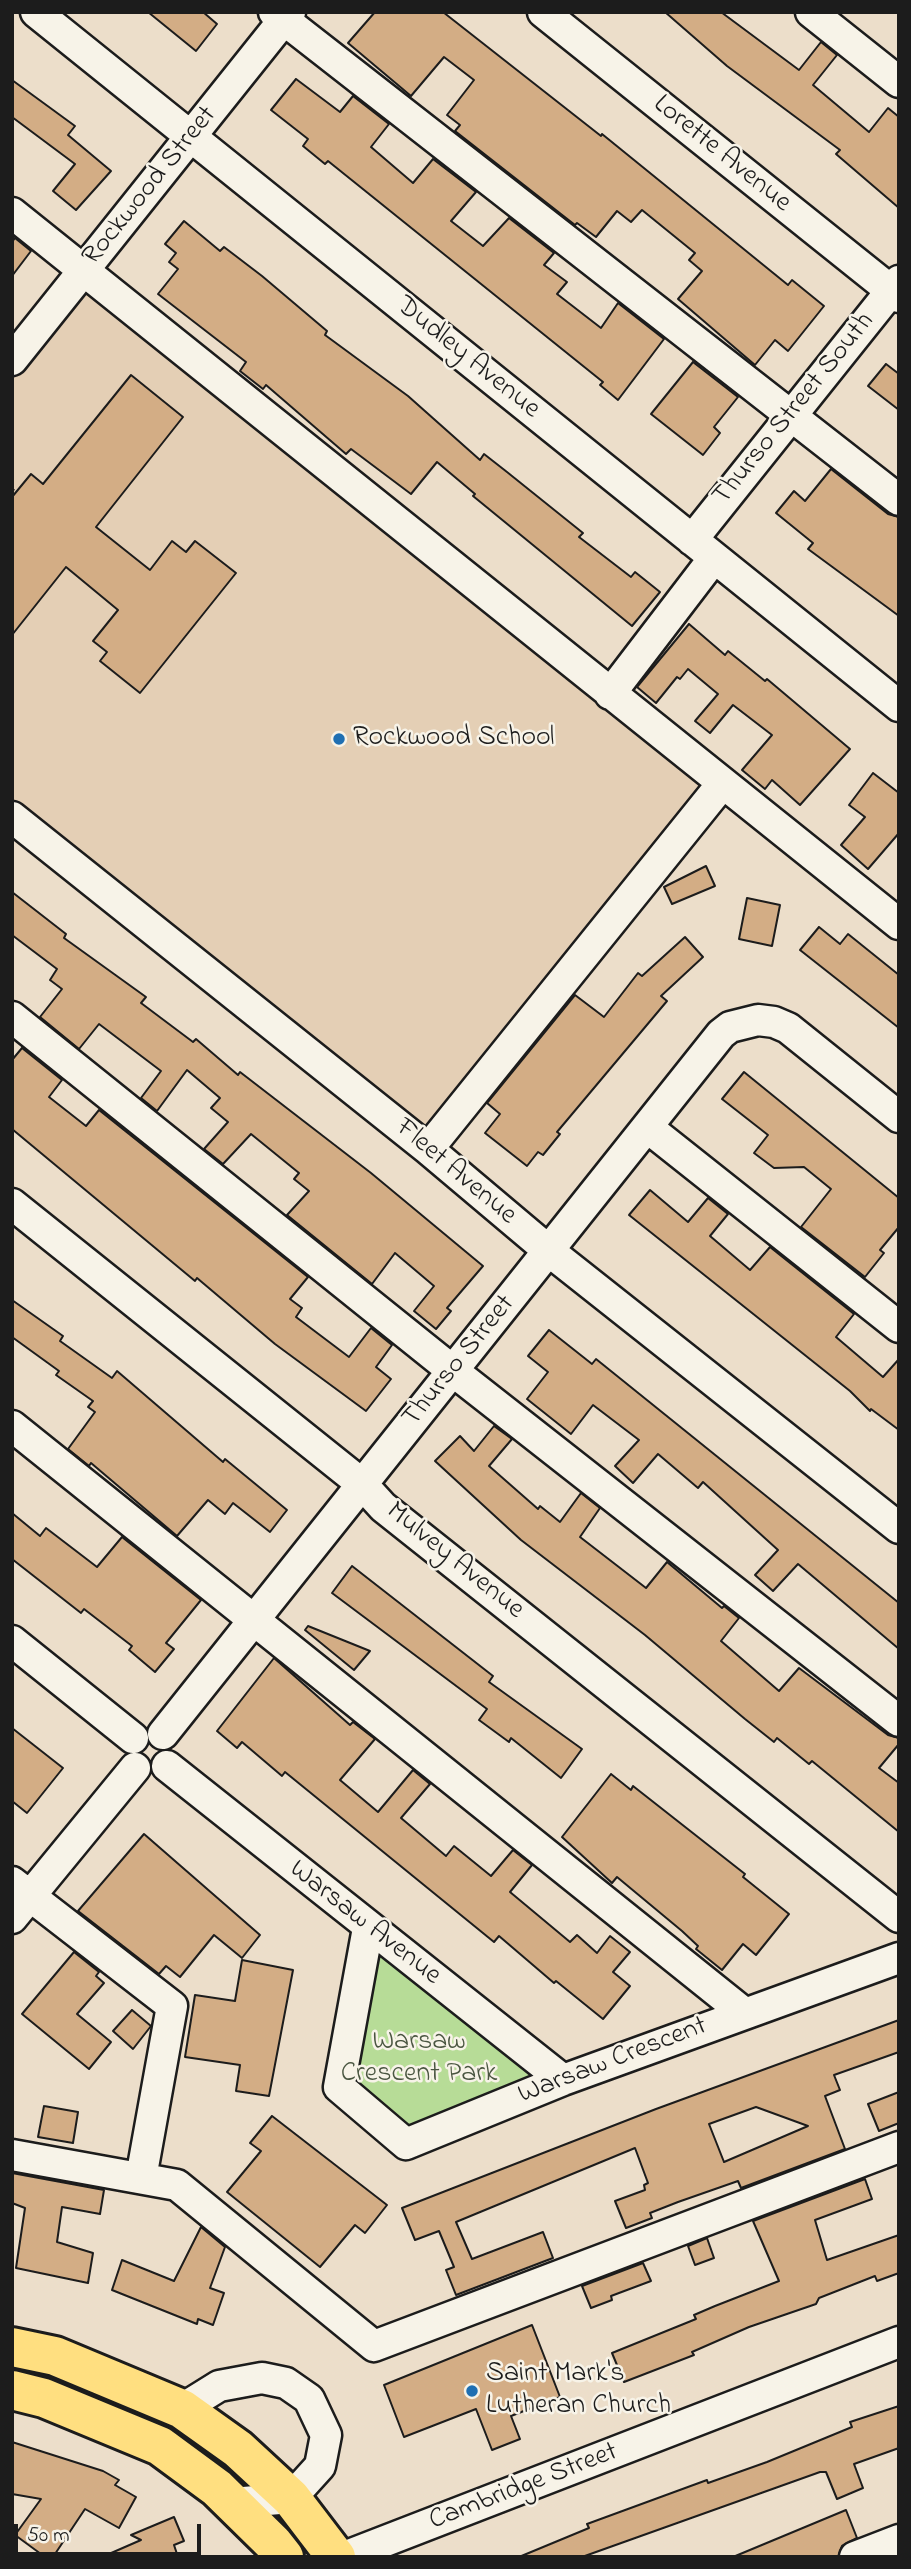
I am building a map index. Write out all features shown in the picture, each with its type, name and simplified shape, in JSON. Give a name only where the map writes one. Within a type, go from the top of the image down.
[{"type":"main road","points":[[12,2347],[55,2356],[182,2409],[238,2449],[291,2498],[336,2557]]},
{"type":"main road","points":[[12,2390],[44,2398],[160,2446],[232,2503],[284,2557]]},
{"type":"street","name":"Dudley Avenue","points":[[36,12],[899,706]]},
{"type":"street","name":"Lorette Avenue","points":[[543,12],[896,289]]},
{"type":"street","points":[[811,12],[899,82]]},
{"type":"street","name":"Rockwood Street","points":[[12,360],[192,138],[283,15]]},
{"type":"street","points":[[283,15],[899,500]]},
{"type":"street","points":[[12,213],[899,924]]},
{"type":"street","name":"Thurso Street South","points":[[610,695],[793,414],[896,289]]},
{"type":"street","points":[[428,1149],[722,784]]},
{"type":"street","name":"Fleet Avenue","points":[[12,817],[428,1149],[549,1251],[899,1528]]},
{"type":"street","points":[[12,1017],[453,1371],[899,1721]]},
{"type":"street","name":"Thurso Street","points":[[163,1734],[721,1034],[730,1027],[747,1021],[774,1022],[797,1035],[899,1117]]},
{"type":"street","points":[[647,1127],[899,1327]]},
{"type":"street","name":"Mulvey Avenue","points":[[12,1204],[362,1484],[383,1507],[899,1917]]},
{"type":"street","points":[[12,1426],[744,2013]]},
{"type":"street","points":[[12,1641],[132,1738]]},
{"type":"street","points":[[144,1730],[163,1734],[172,1753],[167,1766],[155,1773],[135,1769],[128,1750],[132,1738],[144,1730]]},
{"type":"street","name":"Warsaw Avenue","points":[[167,1766],[563,2080]]},
{"type":"street","points":[[135,1769],[18,1899],[172,2006],[141,2178]]},
{"type":"street","name":"Warsaw Crescent","points":[[368,1928],[339,2087],[406,2144],[563,2080],[899,1958]]},
{"type":"street","points":[[12,2155],[177,2185],[374,2346],[899,2147]]},
{"type":"street","name":"Cambridge Street","points":[[344,2557],[899,2342]]},
{"type":"street","points":[[182,2409],[219,2386],[262,2378],[286,2383],[309,2399],[326,2435],[320,2466],[291,2498],[232,2503]]},
{"type":"street","points":[[855,2557],[899,2540]]},
{"type":"shaded area","name":"Rockwood School","points":[[84,271],[722,784],[428,1149],[12,817],[12,360]]},
{"type":"green space","name":"Warsaw Crescent Park","points":[[368,1928],[563,2080],[406,2144],[339,2087]]},
{"type":"building","points":[[148,12],[203,12],[217,24],[196,51]]},
{"type":"building","points":[[375,12],[443,12],[601,136],[602,134],[788,285],[792,280],[824,306],[788,351],[775,340],[755,365],[678,299],[702,271],[689,260],[695,253],[642,210],[631,222],[617,211],[596,237],[577,223],[575,225],[455,131],[460,125],[447,115],[474,80],[444,57],[411,96],[348,43]]},
{"type":"building","points":[[665,12],[721,12],[799,70],[821,42],[837,55],[813,85],[869,132],[888,108],[899,117],[899,208],[836,154],[840,150],[727,66]]},
{"type":"building","points":[[296,79],[340,112],[353,96],[389,124],[371,147],[413,183],[433,159],[476,192],[451,221],[483,246],[509,218],[554,253],[544,265],[567,282],[557,294],[601,328],[618,303],[664,339],[618,400],[600,385],[603,382],[328,161],[325,164],[303,146],[308,139],[271,110]]},
{"type":"building","points":[[12,80],[75,126],[68,135],[111,171],[76,210],[53,191],[75,164],[12,117]]},
{"type":"building","points":[[184,221],[220,251],[224,247],[262,276],[327,331],[325,335],[408,396],[480,460],[484,454],[583,533],[579,537],[631,577],[635,572],[660,592],[632,626],[473,496],[475,494],[437,462],[411,494],[351,449],[346,454],[266,385],[263,389],[240,371],[246,362],[158,294],[178,269],[169,262],[176,253],[165,244]]},
{"type":"building","points":[[15,238],[31,251],[12,276],[12,242]]},
{"type":"building","points":[[693,362],[738,397],[714,427],[720,433],[703,455],[651,414]]},
{"type":"building","points":[[886,364],[899,374],[899,410],[868,386]]},
{"type":"building","points":[[131,375],[183,417],[96,527],[150,570],[172,541],[186,552],[195,541],[236,573],[140,693],[100,661],[107,652],[93,641],[118,610],[66,567],[12,635],[12,497],[31,474],[43,484]]},
{"type":"building","points":[[831,469],[888,514],[899,517],[899,616],[808,549],[813,543],[776,513],[794,491],[805,501]]},
{"type":"building","points":[[689,624],[725,655],[728,651],[765,681],[767,679],[850,749],[800,805],[772,780],[765,789],[742,770],[772,735],[733,705],[710,733],[695,721],[718,694],[688,669],[680,679],[677,677],[656,703],[637,687]]},
{"type":"building","points":[[873,773],[899,793],[899,833],[868,869],[841,845],[865,817],[849,805]]},
{"type":"building","points":[[706,866],[715,886],[672,904],[664,887]]},
{"type":"building","points":[[12,892],[66,934],[64,938],[146,997],[141,1003],[193,1042],[196,1039],[238,1075],[240,1072],[371,1173],[483,1266],[447,1308],[451,1311],[436,1329],[414,1311],[434,1286],[395,1253],[372,1284],[287,1215],[309,1191],[294,1179],[299,1173],[251,1134],[223,1164],[204,1149],[228,1122],[211,1108],[220,1098],[187,1070],[157,1111],[141,1098],[161,1071],[99,1024],[79,1049],[40,1017],[62,989],[50,980],[57,969],[12,935]]},
{"type":"building","points":[[747,898],[780,905],[772,946],[739,939]]},
{"type":"building","points":[[819,927],[840,944],[848,934],[899,975],[899,1028],[800,950]]},
{"type":"building","points":[[685,937],[703,957],[661,996],[667,1001],[557,1132],[560,1134],[543,1155],[538,1152],[527,1166],[485,1133],[500,1114],[487,1103],[575,995],[604,1017],[638,973],[642,976]]},
{"type":"building","points":[[22,1048],[62,1080],[49,1097],[86,1126],[99,1110],[308,1277],[290,1299],[302,1308],[296,1317],[349,1357],[371,1328],[392,1345],[376,1367],[391,1379],[366,1411],[275,1344],[197,1278],[195,1281],[12,1129],[12,1060]]},
{"type":"building","points":[[744,1072],[899,1198],[899,1227],[880,1250],[884,1253],[865,1277],[801,1227],[831,1189],[804,1167],[774,1168],[754,1153],[768,1135],[722,1099]]},
{"type":"building","points":[[650,1190],[688,1222],[708,1198],[728,1214],[710,1236],[750,1270],[770,1247],[854,1314],[836,1337],[883,1377],[899,1359],[899,1430],[871,1409],[870,1411],[850,1391],[629,1215]]},
{"type":"building","points":[[12,1300],[63,1336],[60,1341],[112,1378],[117,1371],[223,1462],[225,1459],[287,1510],[270,1532],[233,1503],[225,1514],[208,1500],[177,1536],[91,1463],[89,1466],[68,1449],[95,1412],[88,1407],[93,1401],[56,1375],[59,1371],[12,1337]]},
{"type":"building","points":[[549,1330],[592,1364],[596,1359],[899,1603],[899,1649],[798,1564],[773,1591],[755,1575],[778,1550],[703,1482],[698,1488],[658,1454],[633,1483],[615,1466],[639,1440],[593,1405],[571,1434],[527,1399],[548,1372],[528,1356]]},
{"type":"building","points":[[494,1426],[512,1439],[489,1466],[538,1509],[540,1506],[560,1522],[581,1493],[600,1508],[580,1537],[646,1588],[667,1562],[722,1608],[724,1606],[739,1618],[721,1641],[779,1691],[799,1668],[888,1735],[899,1738],[899,1744],[879,1768],[899,1783],[899,1832],[812,1761],[809,1764],[777,1738],[774,1742],[645,1635],[521,1540],[435,1461],[460,1436],[474,1451]]},
{"type":"building","points":[[12,1513],[40,1536],[46,1528],[97,1567],[122,1537],[201,1600],[166,1643],[174,1649],[155,1672],[129,1650],[132,1646],[84,1609],[81,1613],[12,1559]]},
{"type":"building","points":[[352,1566],[493,1676],[489,1682],[582,1749],[561,1778],[511,1738],[509,1742],[479,1720],[487,1709],[332,1593]]},
{"type":"building","points":[[308,1626],[370,1651],[354,1670],[305,1630]]},
{"type":"building","points":[[274,1658],[350,1725],[353,1722],[375,1739],[340,1780],[378,1812],[413,1770],[430,1784],[401,1818],[446,1856],[454,1846],[491,1876],[513,1850],[532,1865],[510,1892],[570,1942],[577,1935],[597,1953],[610,1936],[630,1952],[613,1972],[630,1986],[603,2019],[556,1981],[554,1983],[499,1936],[494,1942],[285,1772],[282,1776],[242,1742],[237,1748],[217,1731]]},
{"type":"building","points":[[12,1728],[63,1768],[27,1813],[12,1801]]},
{"type":"building","points":[[611,1774],[631,1790],[633,1786],[745,1874],[743,1877],[789,1914],[756,1955],[743,1944],[722,1970],[696,1949],[698,1946],[682,1931],[617,1877],[612,1883],[562,1837]]},
{"type":"building","points":[[144,1834],[260,1935],[242,1958],[214,1935],[180,1977],[166,1966],[159,1974],[78,1911]]},
{"type":"building","points":[[74,1952],[99,1972],[96,1976],[104,1983],[77,2014],[111,2042],[89,2069],[22,2014]]},
{"type":"building","points":[[242,1960],[293,1970],[269,2096],[236,2091],[240,2065],[185,2057],[195,1995],[235,2001]]},
{"type":"building","points":[[132,2010],[151,2026],[133,2049],[113,2031]]},
{"type":"building","points":[[899,2020],[899,2052],[834,2075],[840,2090],[825,2096],[845,2149],[741,2188],[738,2181],[678,2202],[650,2213],[652,2218],[626,2228],[615,2201],[645,2190],[644,2185],[648,2183],[635,2148],[456,2222],[472,2259],[543,2232],[553,2258],[456,2295],[446,2270],[454,2267],[439,2231],[415,2240],[402,2208],[656,2109]],"holes":[[[756,2107],[808,2126],[724,2162],[709,2124]]]},
{"type":"building","points":[[899,2092],[899,2123],[879,2131],[868,2104]]},
{"type":"building","points":[[44,2106],[78,2112],[73,2143],[38,2137]]},
{"type":"building","points":[[272,2116],[387,2205],[365,2233],[355,2225],[320,2267],[227,2192],[261,2151],[250,2143]]},
{"type":"building","points":[[12,2173],[104,2190],[100,2214],[62,2207],[57,2242],[93,2253],[88,2283],[16,2268],[25,2208],[12,2203]]},
{"type":"building","points":[[865,2179],[872,2199],[815,2220],[827,2260],[899,2235],[899,2273],[877,2281],[875,2276],[819,2298],[816,2304],[749,2327],[692,2352],[694,2355],[624,2382],[612,2353],[696,2319],[694,2315],[779,2281],[753,2221]]},
{"type":"building","points":[[201,2227],[225,2247],[210,2288],[224,2293],[213,2325],[198,2319],[197,2324],[112,2290],[122,2260],[174,2281]]},
{"type":"building","points":[[707,2238],[714,2258],[695,2265],[688,2246]]},
{"type":"building","points":[[643,2263],[651,2281],[611,2296],[612,2300],[591,2308],[582,2286]]},
{"type":"building","name":"Saint Mark's Lutheran Church","points":[[532,2325],[560,2397],[511,2416],[520,2439],[492,2450],[476,2409],[404,2437],[384,2385]]},
{"type":"building","points":[[899,2406],[899,2448],[854,2464],[863,2488],[837,2499],[826,2472],[820,2472],[582,2557],[519,2557],[589,2528],[587,2524],[707,2480],[708,2483],[767,2462],[852,2427],[850,2422]]},
{"type":"building","points":[[12,2442],[103,2471],[119,2480],[115,2485],[136,2497],[119,2528],[85,2509],[53,2557],[45,2557],[15,2535],[41,2499],[12,2494]]},
{"type":"building","points":[[846,2510],[857,2538],[842,2546],[838,2557],[733,2557]]},
{"type":"building","points":[[174,2517],[184,2541],[174,2545],[178,2557],[102,2557],[141,2540],[131,2535]]},
{"type":"place","name":"Rockwood School","points":[[339,739]]},
{"type":"place","name":"Saint Mark's Lutheran Church","points":[[472,2391]]}]
